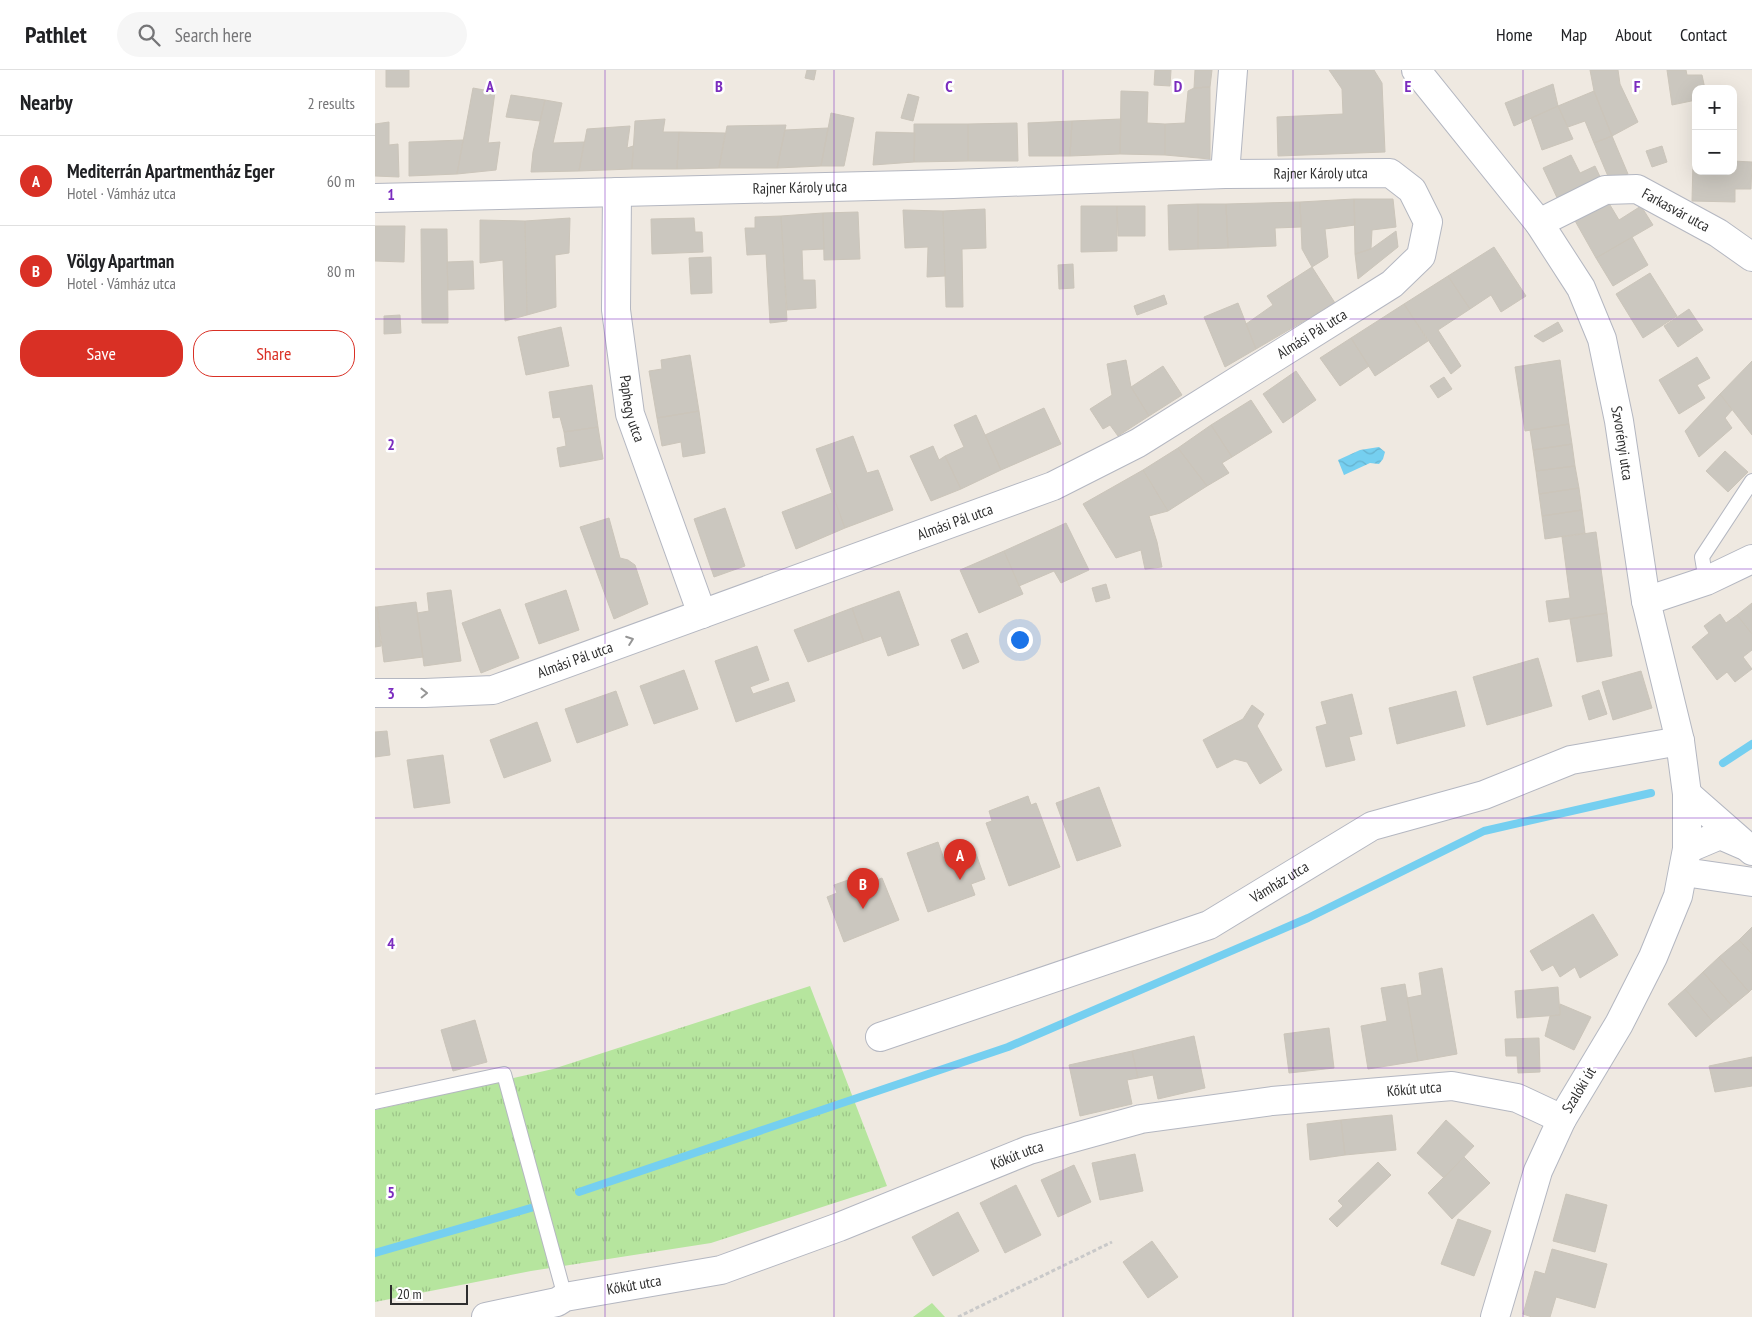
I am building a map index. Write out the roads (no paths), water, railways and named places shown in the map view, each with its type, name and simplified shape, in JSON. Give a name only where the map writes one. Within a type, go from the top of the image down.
[{"type":"street","points":[[1225,174],[1233,70]]},
{"type":"street","name":"Szvorényi utca","points":[[1416,70],[1539,223],[1581,288],[1602,339],[1619,421],[1646,601],[1680,741],[1687,794],[1686,860]]},
{"type":"street","name":"Rajner Károly utca","points":[[375,198],[953,184],[1225,174],[1390,173],[1413,190]]},
{"type":"street","name":"Farkasvár utca","points":[[1539,223],[1605,190],[1637,189],[1718,234],[1752,257]]},
{"type":"street","name":"Almási Pál utca","points":[[375,693],[493,690],[1053,486],[1138,444],[1392,284],[1421,256],[1429,222],[1413,190]]},
{"type":"street","name":"Paphegy utca","points":[[617,192],[616,310],[630,414],[702,614]]},
{"type":"street","points":[[1646,601],[1706,581],[1752,559]]},
{"type":"street","name":"Vámház utca","points":[[880,1037],[1209,925],[1371,826],[1484,795],[1571,760],[1680,741]]},
{"type":"street","points":[[1687,794],[1751,850]]},
{"type":"street","points":[[1686,860],[1720,835],[1751,850]]},
{"type":"street","points":[[1686,860],[1752,882]]},
{"type":"street","name":"Szalóki út","points":[[1495,1317],[1538,1171],[1562,1119],[1619,1024],[1653,958],[1679,896],[1686,860]]},
{"type":"street","name":"Kőkút utca","points":[[486,1317],[561,1305],[721,1270],[839,1227],[1029,1150],[1141,1119],[1272,1101],[1452,1086],[1517,1098],[1562,1119]]},
{"type":"lane","points":[[1706,581],[1702,557],[1752,481]]},
{"type":"lane","points":[[375,1102],[504,1074],[543,1217],[561,1305]]},
{"type":"water","points":[[1379,447],[1385,452],[1379,464],[1370,463],[1344,475],[1338,460],[1360,450]]},
{"type":"waterway","points":[[1723,763],[1752,744]]},
{"type":"waterway","points":[[579,1192],[1008,1047],[1308,918],[1484,831],[1651,793]]},
{"type":"waterway","points":[[375,1253],[541,1205]]},
{"type":"place","name":"Mediterrán Apartmentház Eger","points":[[960,880]]},
{"type":"place","name":"Völgy Apartman","points":[[863,909]]}]
